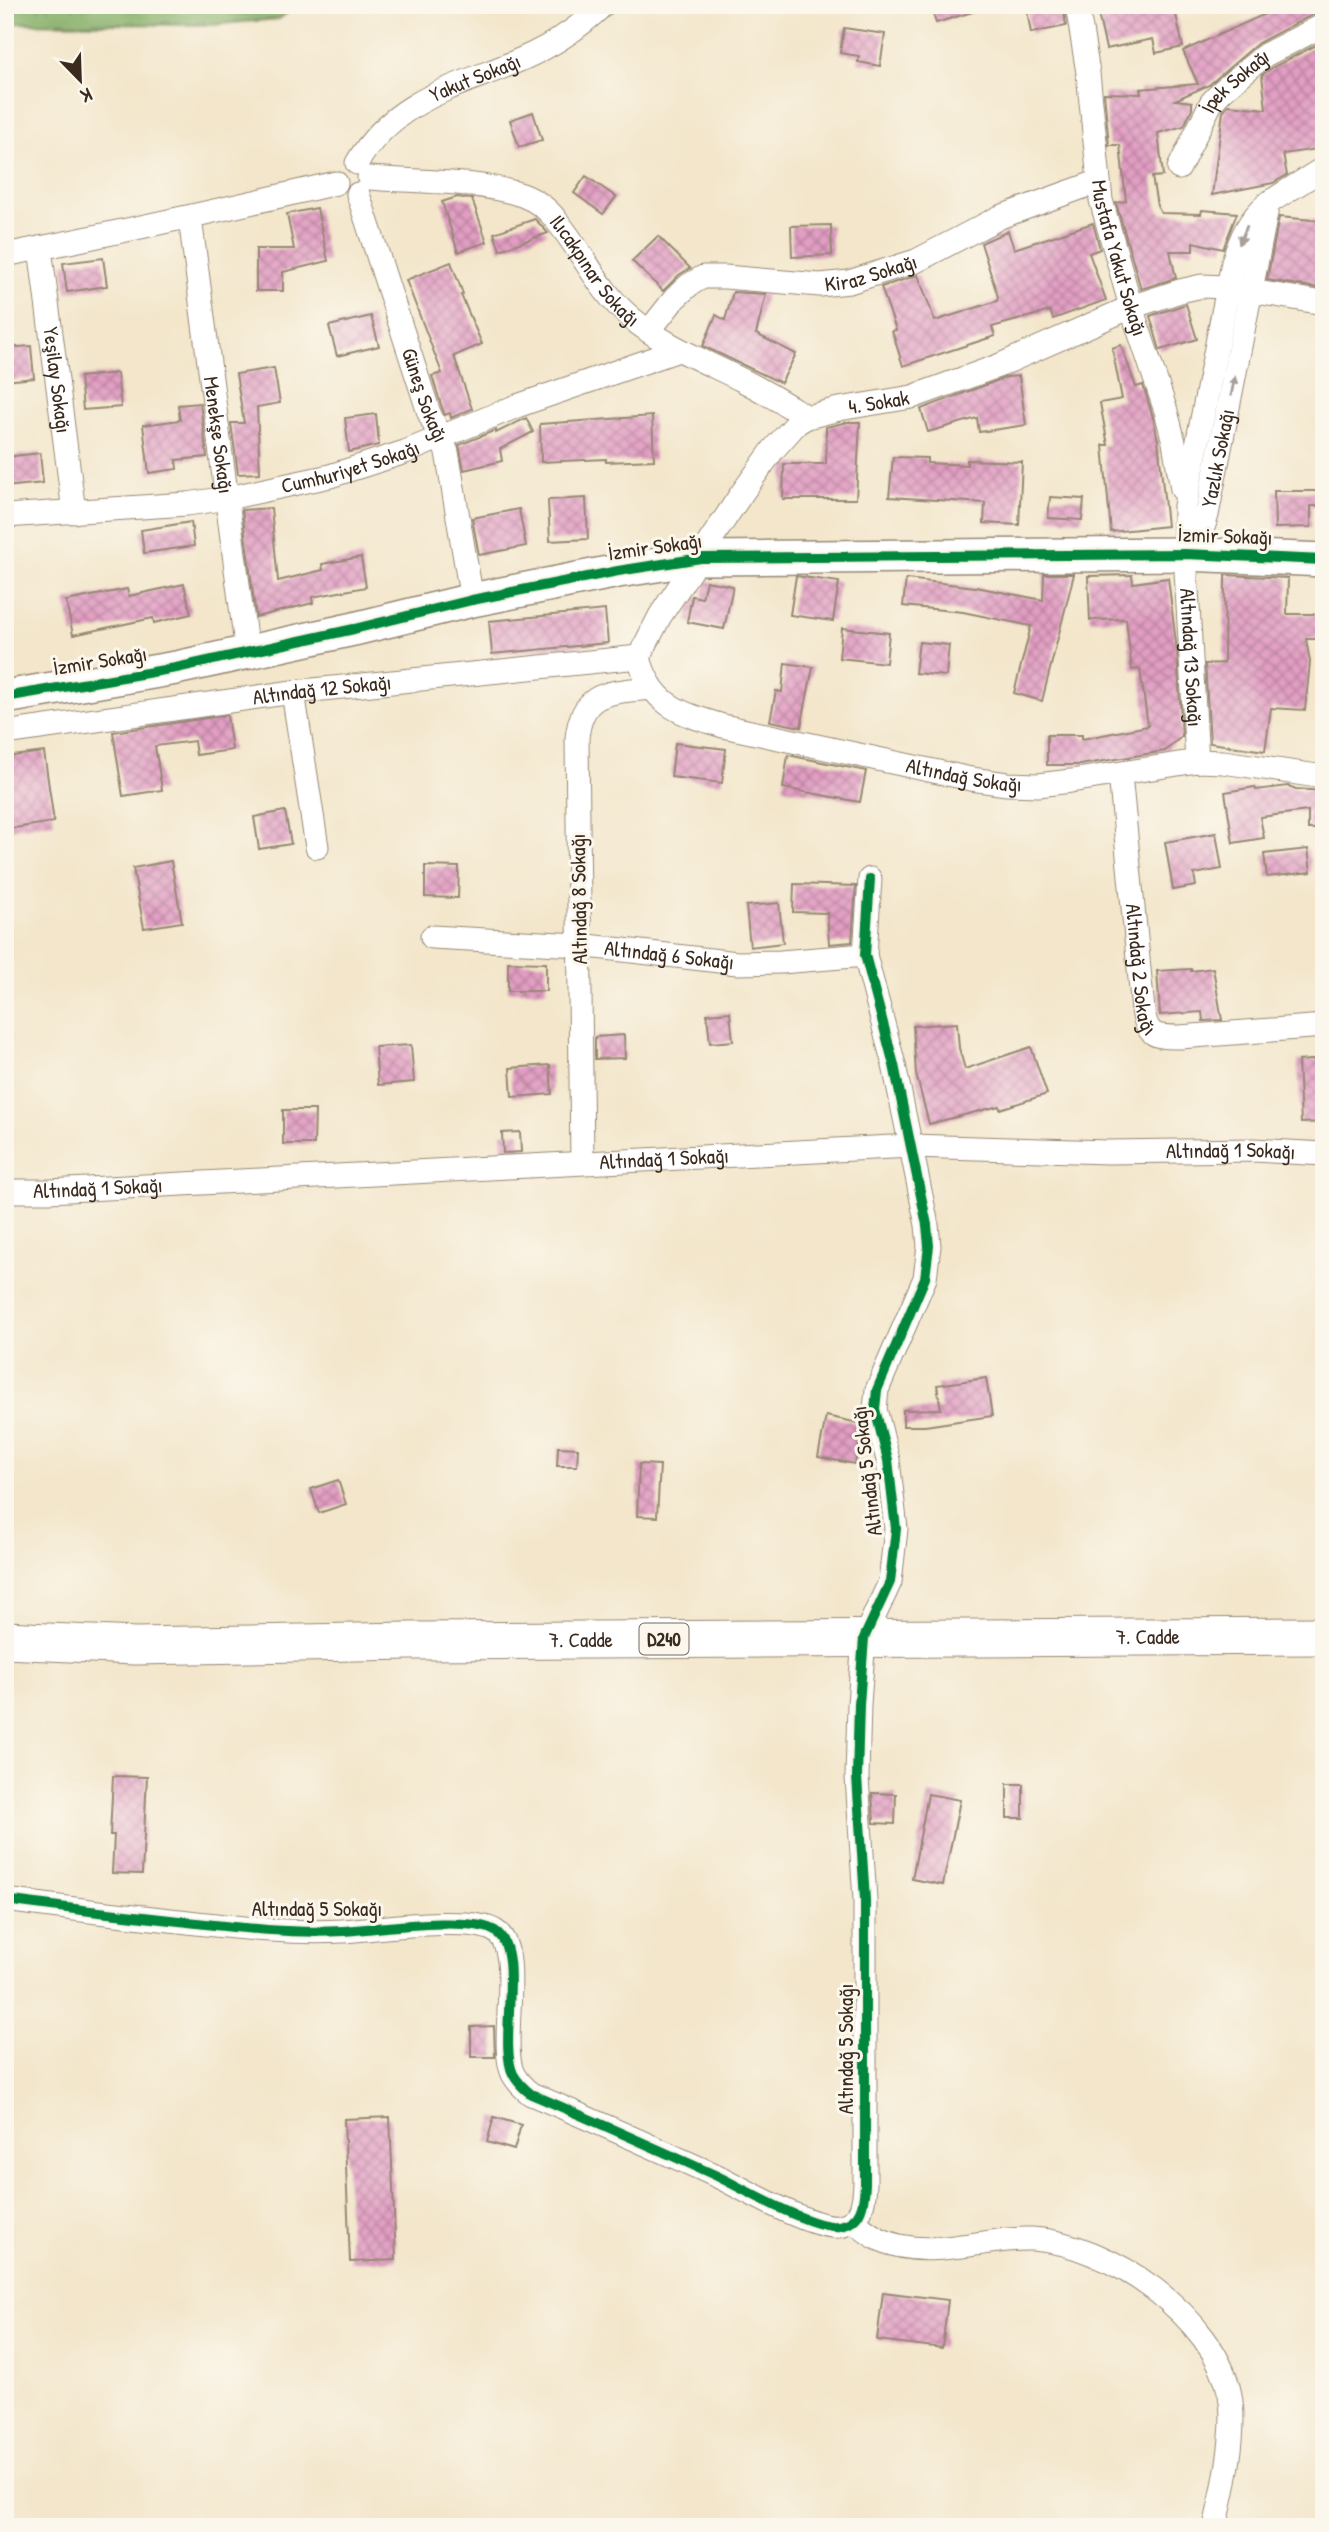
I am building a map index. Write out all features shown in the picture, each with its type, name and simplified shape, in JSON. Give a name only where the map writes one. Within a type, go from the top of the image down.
[{"type":"main road","name":"7. Cadde","points":[[5,1640],[135,1646],[424,1640],[1324,1636]]},
{"type":"street","name":"Yakut Sokağı","points":[[361,178],[367,146],[386,125],[407,109],[428,97],[556,42],[577,29],[603,5]]},
{"type":"street","name":"Mustafa Yakut Sokağı","points":[[1077,5],[1092,110],[1097,182],[1108,233],[1166,411],[1185,506]]},
{"type":"street","name":"İpek Sokağı","points":[[1179,168],[1211,103],[1223,90],[1265,55],[1324,25]]},
{"type":"street","name":"Yakut Sokağı","points":[[190,218],[336,183],[341,167],[351,163],[361,178]]},
{"type":"street","name":"Yazlık Sokağı","points":[[1185,554],[1185,506],[1226,287],[1242,235],[1250,220],[1268,203],[1324,168]]},
{"type":"street","name":"Ilıcakpınar Sokağı","points":[[361,178],[474,186],[524,196],[544,207],[556,219],[596,280],[614,302],[649,331],[679,350],[768,394],[807,417]]},
{"type":"street","name":"Güneş Sokağı","points":[[361,178],[429,413],[452,468],[472,600]]},
{"type":"street","name":"Kiraz Sokağı","points":[[649,331],[675,298],[703,277],[820,285],[849,282],[916,261],[1000,217],[1097,182]]},
{"type":"street","name":"Yazlık Sokağı","points":[[1185,554],[1207,515],[1268,203]]},
{"type":"street","points":[[5,254],[190,218]]},
{"type":"street","name":"Menekşe Sokağı","points":[[190,218],[247,653]]},
{"type":"street","name":"Yeşilay Sokağı","points":[[40,248],[74,512]]},
{"type":"street","name":"4. Sokak","points":[[639,657],[660,616],[773,450],[797,423],[807,417],[912,397],[946,386],[1048,345],[1131,307],[1202,286],[1226,287],[1324,303]]},
{"type":"street","name":"Cumhuriyet Sokağı","points":[[5,516],[140,509],[228,498],[365,466],[517,406],[679,350]]},
{"type":"street","name":"İzmir Sokağı","points":[[5,697],[176,668],[472,600],[618,571],[701,558],[1185,554],[1324,560]]},
{"type":"street","name":"Altındağ 13 Sokağı","points":[[1185,554],[1197,761]]},
{"type":"street","points":[[639,657],[650,688]]},
{"type":"street","name":"Altındağ 12 Sokağı","points":[[5,733],[293,692],[639,657]]},
{"type":"street","name":"Altındağ Sokağı","points":[[650,688],[661,701],[676,709],[723,726],[971,779],[1007,784],[1038,785],[1197,761],[1223,762],[1324,777]]},
{"type":"street","name":"Altındağ 8 Sokağı","points":[[582,1162],[577,738],[579,718],[586,707],[610,693],[650,688]]},
{"type":"street","points":[[293,692],[317,847]]},
{"type":"street","name":"Altındağ 2 Sokağı","points":[[1120,774],[1143,1010],[1145,1023],[1150,1031],[1159,1037],[1180,1037],[1324,1026]]},
{"type":"street","name":"Altındağ 5 Sokağı","points":[[5,1900],[234,1928],[333,1931],[481,1925],[496,1931],[503,1938],[509,1954],[509,2049],[512,2072],[520,2086],[531,2094],[787,2210],[823,2224],[839,2226],[853,2221],[861,2211],[865,2185],[866,1900],[857,1777],[859,1704],[864,1638],[890,1583],[896,1529],[888,1461],[875,1409],[877,1390],[920,1289],[928,1262],[927,1225],[911,1146],[894,1065],[865,956],[870,879]]},
{"type":"street","name":"Altındağ 6 Sokağı","points":[[432,937],[579,944],[737,963],[865,956]]},
{"type":"street","name":"Altındağ 1 Sokağı","points":[[5,1191],[49,1191],[911,1146],[1108,1152],[1254,1150],[1324,1154]]},
{"type":"street","points":[[853,2221],[878,2239],[898,2246],[928,2249],[1005,2239],[1036,2239],[1077,2249],[1121,2267],[1172,2303],[1208,2345],[1220,2364],[1230,2396],[1227,2467],[1215,2527]]},
{"type":"green space","points":[[5,5],[297,5],[279,19],[210,25],[5,23]]},
{"type":"building","points":[[930,5],[982,5],[982,9],[936,23]]},
{"type":"building","points":[[1026,5],[1063,5],[1066,26],[1031,33]]},
{"type":"building","points":[[1096,5],[1174,5],[1183,47],[1156,53],[1153,39],[1106,49]]},
{"type":"building","points":[[1285,5],[1324,5],[1324,9],[1258,43],[1209,85],[1175,100],[1192,102],[1192,109],[1184,126],[1158,133],[1163,176],[1152,177],[1157,206],[1161,213],[1201,214],[1202,210],[1237,213],[1223,249],[1193,242],[1193,251],[1170,251],[1176,278],[1141,289],[1116,203],[1126,201],[1120,145],[1109,145],[1104,93],[1141,94],[1140,89],[1198,84],[1183,51]]},
{"type":"building","points":[[844,28],[885,34],[880,66],[858,62],[859,56],[840,53]]},
{"type":"building","points":[[1324,41],[1324,148],[1283,154],[1287,175],[1273,183],[1212,195],[1223,111],[1228,105],[1266,109],[1262,75]]},
{"type":"building","points":[[533,112],[542,140],[519,147],[510,120]]},
{"type":"building","points":[[586,176],[616,197],[603,214],[574,193]]},
{"type":"building","points":[[457,197],[472,199],[487,242],[458,252],[442,202]]},
{"type":"building","points":[[317,208],[328,261],[283,272],[283,291],[256,291],[256,249],[294,249],[287,214]]},
{"type":"building","points":[[1279,217],[1324,221],[1324,289],[1267,280]]},
{"type":"building","points":[[535,219],[548,233],[500,250],[494,233]]},
{"type":"building","points":[[1093,223],[1100,249],[1089,253],[1106,300],[1053,319],[1050,311],[992,327],[995,336],[903,366],[892,331],[896,330],[881,287],[918,275],[935,321],[997,301],[981,243],[1008,231],[1014,249]]},
{"type":"building","points":[[831,225],[832,255],[792,257],[791,226]]},
{"type":"building","points":[[658,236],[690,268],[663,291],[632,261]]},
{"type":"building","points":[[103,258],[107,286],[67,292],[63,263]]},
{"type":"building","points":[[451,262],[463,294],[461,295],[482,344],[454,356],[472,409],[451,418],[450,413],[445,415],[442,408],[432,376],[442,373],[406,280]]},
{"type":"building","points":[[733,292],[766,294],[756,334],[796,354],[781,383],[703,346],[716,315],[725,320]]},
{"type":"building","points":[[1186,304],[1197,339],[1160,350],[1150,316]]},
{"type":"building","points":[[371,316],[379,346],[337,356],[329,326]]},
{"type":"building","points":[[1121,345],[1136,387],[1143,385],[1154,421],[1167,526],[1111,532],[1103,445],[1108,445],[1100,403],[1122,399],[1112,348]]},
{"type":"building","points":[[31,346],[34,378],[5,381],[5,348]]},
{"type":"building","points":[[274,368],[280,403],[257,407],[260,473],[238,474],[231,423],[244,423],[236,374]]},
{"type":"building","points":[[117,373],[121,407],[83,410],[80,377]]},
{"type":"building","points":[[1019,376],[1026,425],[979,432],[977,418],[928,432],[921,409],[1007,377]]},
{"type":"building","points":[[200,403],[207,457],[176,460],[177,469],[149,473],[143,425],[180,420],[178,405]]},
{"type":"building","points":[[376,414],[379,445],[349,452],[345,418]]},
{"type":"building","points":[[652,416],[654,460],[541,462],[540,424]]},
{"type":"building","points":[[526,418],[533,432],[500,449],[502,461],[464,470],[459,445],[496,430],[496,433]]},
{"type":"building","points":[[860,422],[856,499],[783,499],[784,464],[826,464],[826,427]]},
{"type":"building","points":[[40,453],[43,483],[5,487],[5,457]]},
{"type":"building","points":[[893,457],[927,458],[927,463],[967,465],[967,460],[1022,462],[1019,525],[984,523],[985,503],[889,497]]},
{"type":"building","points":[[1274,491],[1324,491],[1324,506],[1311,506],[1311,527],[1275,528]]},
{"type":"building","points":[[1050,497],[1084,499],[1082,520],[1048,518]]},
{"type":"building","points":[[586,498],[588,539],[550,541],[548,500]]},
{"type":"building","points":[[271,508],[278,581],[323,570],[322,564],[361,557],[366,587],[312,597],[313,603],[256,617],[242,510]]},
{"type":"building","points":[[519,509],[526,546],[479,555],[472,518]]},
{"type":"building","points":[[191,522],[194,546],[144,553],[141,530]]},
{"type":"building","points":[[1044,574],[1074,574],[1042,701],[1014,693],[1031,626],[963,612],[903,606],[906,579],[976,587],[1043,600]]},
{"type":"building","points":[[1132,575],[1133,583],[1168,578],[1177,651],[1182,736],[1165,751],[1080,765],[1047,765],[1047,735],[1082,735],[1082,739],[1148,726],[1140,669],[1132,670],[1126,619],[1090,620],[1088,576]]},
{"type":"building","points":[[1225,575],[1288,578],[1287,614],[1324,614],[1324,639],[1306,639],[1310,662],[1305,710],[1271,708],[1265,751],[1210,743],[1205,664],[1224,663]]},
{"type":"building","points":[[796,576],[839,582],[833,621],[790,615]]},
{"type":"building","points":[[706,581],[733,586],[724,629],[687,622],[692,596],[702,598]]},
{"type":"building","points":[[184,584],[191,614],[154,623],[153,618],[73,635],[66,601],[127,589],[129,596]]},
{"type":"building","points":[[605,610],[608,643],[492,654],[489,621]]},
{"type":"building","points":[[842,628],[889,633],[886,663],[839,658]]},
{"type":"building","points":[[919,642],[949,645],[946,676],[915,673]]},
{"type":"building","points":[[785,663],[813,667],[801,727],[770,721],[776,691],[782,692]]},
{"type":"building","points":[[227,715],[232,750],[196,755],[194,741],[155,746],[162,790],[123,796],[113,732]]},
{"type":"building","points":[[675,743],[726,749],[722,783],[671,777]]},
{"type":"building","points":[[44,752],[54,822],[8,829],[5,808],[5,757]]},
{"type":"building","points":[[788,755],[866,771],[860,802],[783,788]]},
{"type":"building","points":[[1288,786],[1324,791],[1324,829],[1308,829],[1308,811],[1260,817],[1264,838],[1233,843],[1225,792],[1255,787],[1256,790]]},
{"type":"building","points":[[285,811],[291,844],[259,849],[254,817]]},
{"type":"building","points":[[1216,833],[1222,869],[1194,874],[1196,886],[1173,890],[1165,842]]},
{"type":"building","points":[[1308,849],[1311,872],[1267,877],[1264,854]]},
{"type":"building","points":[[171,861],[182,922],[144,928],[133,868]]},
{"type":"building","points":[[425,866],[459,867],[458,898],[425,897]]},
{"type":"building","points":[[794,884],[856,886],[852,942],[829,944],[827,913],[793,912]]},
{"type":"building","points":[[779,903],[783,943],[750,947],[746,906]]},
{"type":"building","points":[[508,962],[546,963],[546,991],[508,991]]},
{"type":"building","points":[[1213,968],[1222,1020],[1203,1021],[1202,1012],[1160,1015],[1157,971]]},
{"type":"building","points":[[730,1012],[733,1041],[710,1043],[707,1014]]},
{"type":"building","points":[[957,1023],[959,1048],[965,1069],[1031,1047],[1047,1094],[1000,1109],[999,1106],[929,1124],[916,1074],[913,1026]]},
{"type":"building","points":[[624,1035],[625,1058],[595,1059],[595,1037]]},
{"type":"building","points":[[411,1045],[414,1082],[378,1085],[375,1047]]},
{"type":"building","points":[[1324,1059],[1324,1122],[1301,1123],[1298,1061]]},
{"type":"building","points":[[550,1065],[552,1094],[512,1097],[510,1068]]},
{"type":"building","points":[[283,1110],[315,1110],[314,1144],[283,1144]]},
{"type":"building","points":[[520,1132],[521,1152],[503,1153],[502,1133]]},
{"type":"building","points":[[986,1378],[992,1416],[925,1426],[903,1426],[903,1410],[941,1409],[937,1385]]},
{"type":"building","points":[[826,1416],[863,1424],[855,1464],[818,1457]]},
{"type":"building","points":[[558,1447],[578,1448],[577,1466],[557,1466]]},
{"type":"building","points":[[639,1464],[660,1465],[657,1517],[637,1516]]},
{"type":"building","points":[[338,1480],[346,1504],[319,1513],[311,1489]]},
{"type":"building","points":[[113,1776],[147,1777],[142,1874],[112,1873],[114,1835],[110,1835]]},
{"type":"building","points":[[1007,1784],[1023,1784],[1023,1818],[1007,1818]]},
{"type":"building","points":[[872,1793],[896,1794],[895,1824],[874,1823]]},
{"type":"building","points":[[928,1794],[960,1800],[943,1885],[912,1879]]},
{"type":"building","points":[[494,2026],[495,2057],[471,2057],[471,2027]]},
{"type":"building","points":[[390,2117],[396,2260],[350,2262],[344,2119]]},
{"type":"building","points":[[494,2117],[521,2125],[514,2150],[487,2142]]},
{"type":"building","points":[[883,2292],[948,2300],[942,2348],[877,2340]]},
{"type":"cycle path","points":[[5,697],[176,668],[472,600],[618,571],[701,558],[1185,554],[1324,560]]},
{"type":"cycle path","points":[[5,1900],[281,1931],[343,1931],[445,1923],[483,1926],[495,1931],[504,1941],[510,1976],[509,2060],[513,2074],[528,2092],[813,2222],[840,2226],[857,2216],[862,2205],[865,2184],[865,1900],[857,1777],[859,1704],[864,1638],[890,1582],[896,1529],[888,1460],[875,1409],[877,1390],[925,1278],[929,1246],[894,1065],[865,955],[870,879]]}]
